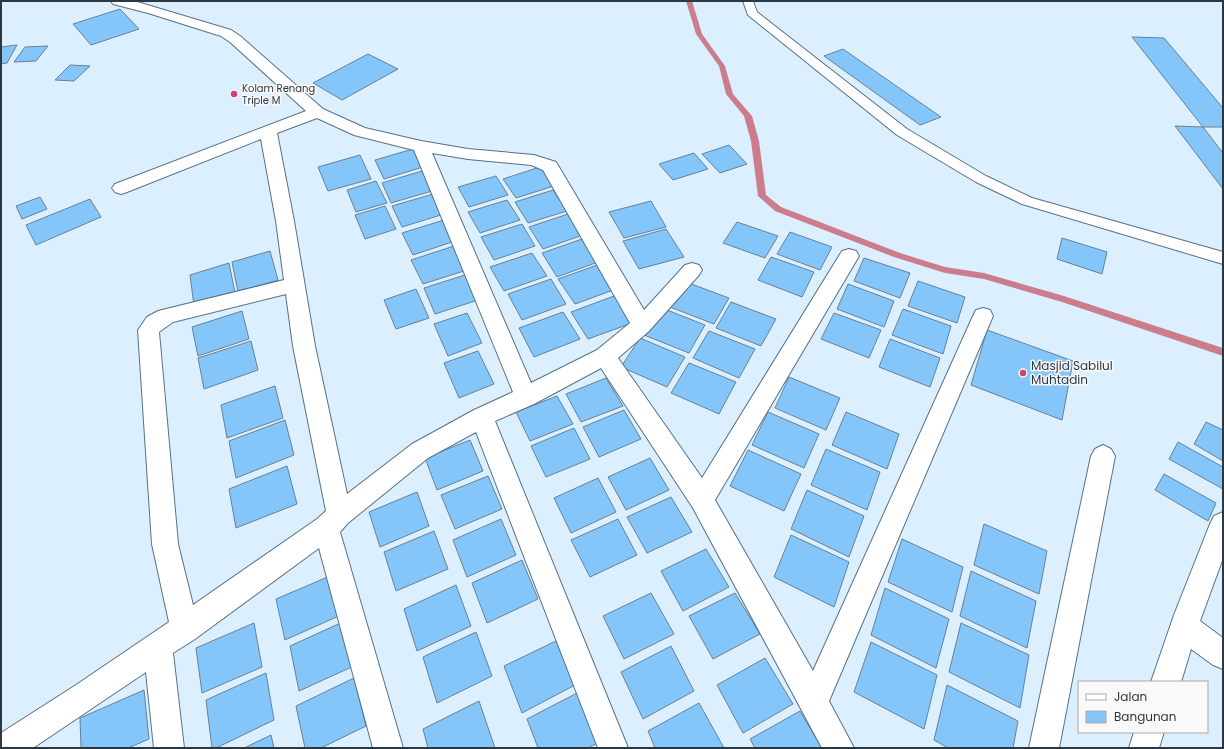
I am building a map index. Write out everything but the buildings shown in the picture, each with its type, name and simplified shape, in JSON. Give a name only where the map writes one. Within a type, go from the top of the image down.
[{"type":"street","points":[[118,1],[153,10],[226,33],[317,112],[360,132],[421,146],[468,154],[534,160],[550,166],[642,325]]},
{"type":"street","points":[[121,188],[317,112]]},
{"type":"street","points":[[268,132],[285,221],[332,521],[388,748]]},
{"type":"street","points":[[421,146],[526,397]]},
{"type":"street","points":[[702,500],[849,256]]},
{"type":"street","points":[[5,748],[73,705],[185,629],[332,521],[420,451],[482,417],[526,397],[605,356],[642,325],[692,270]]},
{"type":"street","points":[[185,629],[165,544],[148,330],[152,324],[161,318],[295,285]]},
{"type":"street","points":[[814,702],[983,316]]},
{"type":"street","points":[[605,356],[702,500],[839,748]]},
{"type":"street","points":[[482,417],[613,748]]},
{"type":"street","points":[[1044,748],[1103,456]]},
{"type":"street","points":[[1166,681],[1184,627],[1223,524]]},
{"type":"street","points":[[1184,627],[1223,655]]},
{"type":"street","points":[[158,648],[169,748]]},
{"type":"street","points":[[1144,748],[1150,733]]},
{"type":"lane","points":[[748,1],[752,13],[902,132],[981,179],[1027,201],[1223,258]]},
{"type":"waterway","points":[[689,1],[699,34],[722,66],[730,94],[748,116],[755,141],[762,196],[778,209],[897,255],[945,270],[984,276],[1064,299],[1223,352]]},
{"type":"place","name":"Kolam Renang Triple M","points":[[234,94]]},
{"type":"place","name":"Masjid Sabilul Muhtadin","points":[[1023,373]]}]
